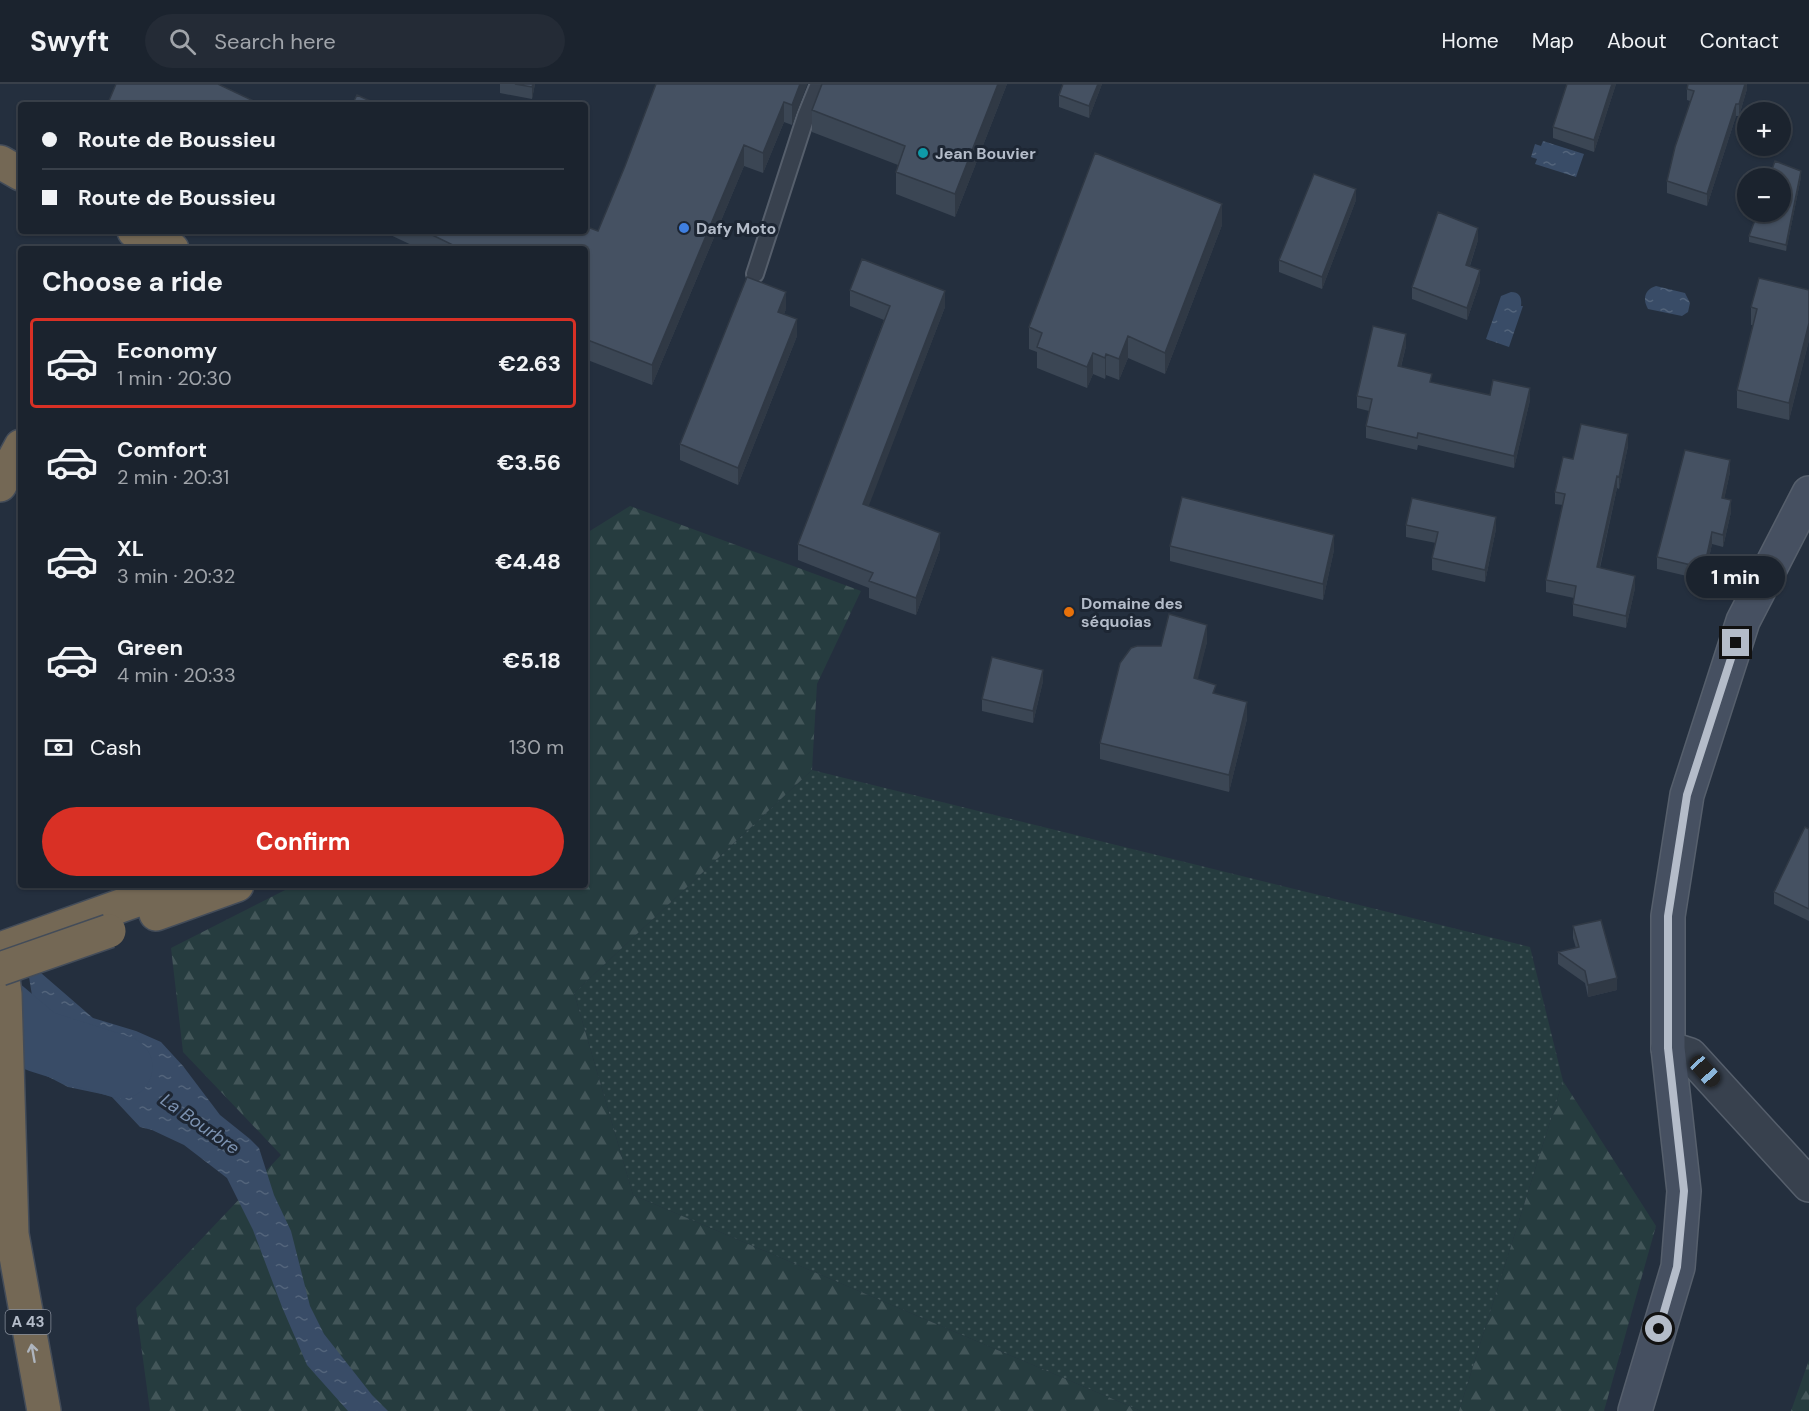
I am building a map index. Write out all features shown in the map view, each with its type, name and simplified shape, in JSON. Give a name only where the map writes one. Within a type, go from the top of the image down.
[{"type":"highway","points":[[0,162],[18,172]]},
{"type":"highway","points":[[140,234],[166,246]]},
{"type":"highway","points":[[0,484],[18,451]]},
{"type":"highway","points":[[0,969],[173,888]]},
{"type":"highway","points":[[0,949],[226,888]]},
{"type":"highway","points":[[0,955],[5,994],[12,1233]]},
{"type":"highway","name":"A 43","points":[[0,1172],[44,1411]]},
{"type":"street","points":[[1635,1411],[1677,1267],[1684,1191],[1668,1048],[1668,916],[1687,795],[1743,621],[1809,493]]},
{"type":"street","points":[[1668,1048],[1690,1055],[1809,1185]]},
{"type":"lane","points":[[755,274],[806,116],[819,84]]},
{"type":"green space","points":[[630,506],[861,591],[817,684],[812,770],[574,993],[633,1195],[1141,1411],[150,1411],[136,1308],[281,1155],[183,1052],[171,948],[289,888],[588,888],[588,532]]},
{"type":"green space","points":[[812,770],[1530,947],[1563,1081],[1459,1411],[1141,1411],[633,1195],[574,993]]},
{"type":"green space","points":[[1563,1081],[1656,1226],[1604,1411],[1459,1411]]},
{"type":"green space","points":[[1809,1360],[1809,1411],[1791,1411]]},
{"type":"water","points":[[1543,141],[1584,154],[1576,177],[1535,164],[1537,159],[1531,157],[1535,144],[1541,146]]},
{"type":"water","points":[[1656,286],[1685,293],[1690,303],[1688,312],[1682,316],[1648,309],[1645,302],[1646,295],[1649,289]]},
{"type":"water","points":[[1511,292],[1518,294],[1521,298],[1521,306],[1523,306],[1509,347],[1486,339],[1501,296]]},
{"type":"water","points":[[41,973],[93,1018],[136,1031],[161,1042],[183,1066],[220,1115],[259,1148],[274,1195],[291,1231],[310,1306],[324,1334],[372,1395],[388,1411],[348,1411],[307,1365],[253,1230],[227,1178],[184,1145],[140,1127],[111,1096],[68,1087],[45,1075],[29,977]]},
{"type":"building","points":[[116,84],[218,84],[256,102],[108,102]]},
{"type":"building","points":[[515,84],[533,84],[532,87]]},
{"type":"building","name":"Dafy Moto","points":[[656,84],[800,84],[792,105],[784,102],[763,153],[744,145],[652,365],[588,340],[588,246],[454,246],[430,234],[588,234],[588,227],[598,231]]},
{"type":"building","name":"Jean Bouvier","points":[[822,84],[998,84],[955,194],[896,172],[905,146],[812,110]]},
{"type":"building","points":[[1063,84],[1098,84],[1089,106],[1059,95]]},
{"type":"building","points":[[1567,84],[1612,84],[1594,140],[1553,127]]},
{"type":"building","points":[[1688,84],[1745,84],[1740,102],[1736,104],[1707,194],[1667,181],[1675,147],[1694,91],[1687,89]]},
{"type":"building","points":[[357,95],[372,102],[354,102]]},
{"type":"building","points":[[1095,153],[1222,204],[1165,353],[1128,336],[1119,359],[1106,354],[1105,358],[1093,353],[1087,367],[1037,347],[1042,333],[1029,327]]},
{"type":"building","points":[[1775,161],[1801,171],[1791,220],[1791,168],[1773,168]]},
{"type":"building","points":[[1314,174],[1356,189],[1322,277],[1279,260]]},
{"type":"building","points":[[1438,212],[1478,228],[1466,265],[1480,270],[1467,308],[1412,287]]},
{"type":"building","points":[[1754,222],[1791,222],[1786,245],[1749,236]]},
{"type":"building","points":[[862,259],[945,291],[863,504],[940,533],[916,598],[869,581],[873,573],[798,544],[890,306],[850,290]]},
{"type":"building","points":[[747,277],[786,292],[778,312],[797,319],[738,468],[680,444]]},
{"type":"building","points":[[1759,278],[1809,290],[1809,323],[1789,403],[1737,390],[1757,309],[1751,307]]},
{"type":"building","points":[[1373,326],[1406,334],[1398,366],[1432,374],[1430,382],[1490,395],[1493,380],[1530,388],[1514,456],[1418,433],[1417,438],[1366,426],[1372,399],[1357,396]]},
{"type":"building","points":[[1581,424],[1628,434],[1597,567],[1635,576],[1626,616],[1573,604],[1576,586],[1546,580],[1565,494],[1555,492],[1563,457],[1573,459]]},
{"type":"building","points":[[1685,450],[1730,460],[1722,498],[1731,500],[1723,535],[1712,532],[1704,568],[1657,557]]},
{"type":"building","points":[[1182,497],[1334,535],[1323,584],[1170,546]]},
{"type":"building","points":[[1412,498],[1496,517],[1485,570],[1432,558],[1438,532],[1406,525]]},
{"type":"building","points":[[1169,614],[1207,625],[1194,678],[1216,685],[1213,693],[1247,702],[1229,775],[1100,743],[1120,663],[1131,648],[1161,646]]},
{"type":"building","points":[[992,657],[1043,670],[1033,711],[982,699]]},
{"type":"building","points":[[1805,827],[1809,829],[1809,909],[1774,892]]},
{"type":"building","points":[[1601,920],[1617,978],[1588,985],[1585,971],[1558,952],[1579,947],[1573,926]]},
{"type":"waterway","name":"La Bourbre","points":[[0,1008],[39,1041],[121,1067]]},
{"type":"place","name":"Jean Bouvier","points":[[923,153]]},
{"type":"place","name":"Dafy Moto","points":[[684,228]]},
{"type":"place","name":"Domaine des séquoias","points":[[1069,612]]},
{"type":"route","points":[[1659,1329],[1677,1267],[1684,1191],[1668,1048],[1668,916],[1687,795],[1736,643]]}]
